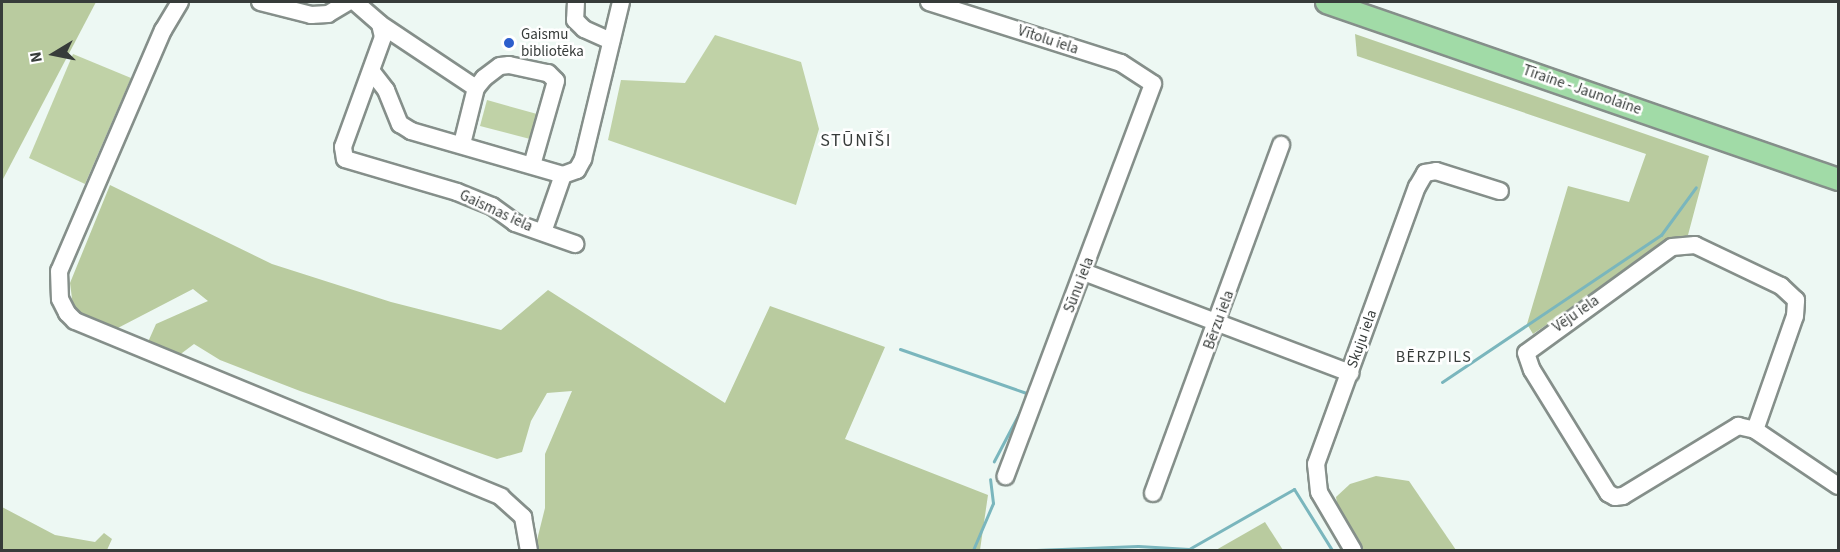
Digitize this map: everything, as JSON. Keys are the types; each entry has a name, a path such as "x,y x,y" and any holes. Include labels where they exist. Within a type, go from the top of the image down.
{"main road":[{"name":"Tīraine - Jaunolaine","path":"1326,2 1839,179"}],"street":[{"path":"260,2 311,15 328,14 348,2"},
{"path":"355,2 380,24 476,88"},
{"path":"576,2 575,20 584,29 611,41"},
{"name":"Gaismas iela","path":"380,24 383,37 343,147 345,159 457,192 492,207 515,223 543,232 563,175 577,170 583,159 621,2"},
{"name":"Vītolu iela","path":"929,2 1130,67 1148,78 1153,84 1153,93"},
{"path":"178,4 59,272 60,299 67,313 86,326 501,497 523,517 529,550"},
{"path":"462,144 476,88 495,70 509,64 553,76 556,81 532,165"},
{"path":"372,72 383,84 400,124 411,131 563,175"},
{"name":"Sūnu iela","path":"1006,476 1153,93"},
{"name":"Bērzu iela","path":"1153,493 1219,322 1281,145"},
{"name":"Skuju iela","path":"1353,550 1319,492 1316,464 1417,187 1425,173 1436,171 1500,191"},
{"path":"543,232 576,244"},
{"name":"Vēju iela","path":"1695,245 1781,286 1796,300 1795,316 1755,430 1738,426 1724,431 1623,496 1615,497 1608,493 1561,417 1526,353 1532,345 1672,247 1695,245"},
{"path":"1084,272 1350,373"},
{"path":"1755,430 1839,486"}],"green space":[{"path":"2,2 96,2 2,181"},
{"path":"1355,34 1709,156 1688,235 1659,248 1533,334 1527,324 1568,186 1629,202 1646,154 1357,56"},
{"path":"715,35 801,62 819,129 796,205 608,140 621,80 685,83"},
{"path":"73,54 131,78 85,184 29,158"},
{"path":"487,100 537,114 530,139 480,126"},
{"path":"110,185 272,264 391,302 501,330 548,290 725,403 770,306 885,347 845,439 988,495 980,550 539,550 537,540 545,508 545,454 572,391 547,393 531,421 522,452 497,459 300,391 220,360 194,344 178,356 148,342 156,324 208,301 193,289 114,330 74,314 70,283"},
{"path":"1376,476 1409,481 1456,550 1363,550 1338,510 1336,497 1350,484"},
{"path":"2,507 55,535 95,542 104,533 112,539 107,550 2,550"},
{"path":"1265,522 1283,550 1216,550"}],"waterway":[{"path":"1442,382 1661,235 1696,187"},
{"path":"900,349 1026,393 1025,402 994,461"},
{"path":"973,550 993,503 990,479"},
{"path":"1036,550 1138,546 1189,549 1294,489 1332,550"}],"place":[{"name":"Gaismu bibliotēka","path":"509,43"}],"district":[{"name":"STŪNĪŠI","path":"856,141"},
{"name":"BĒRZPILS","path":"1434,357"}]}
